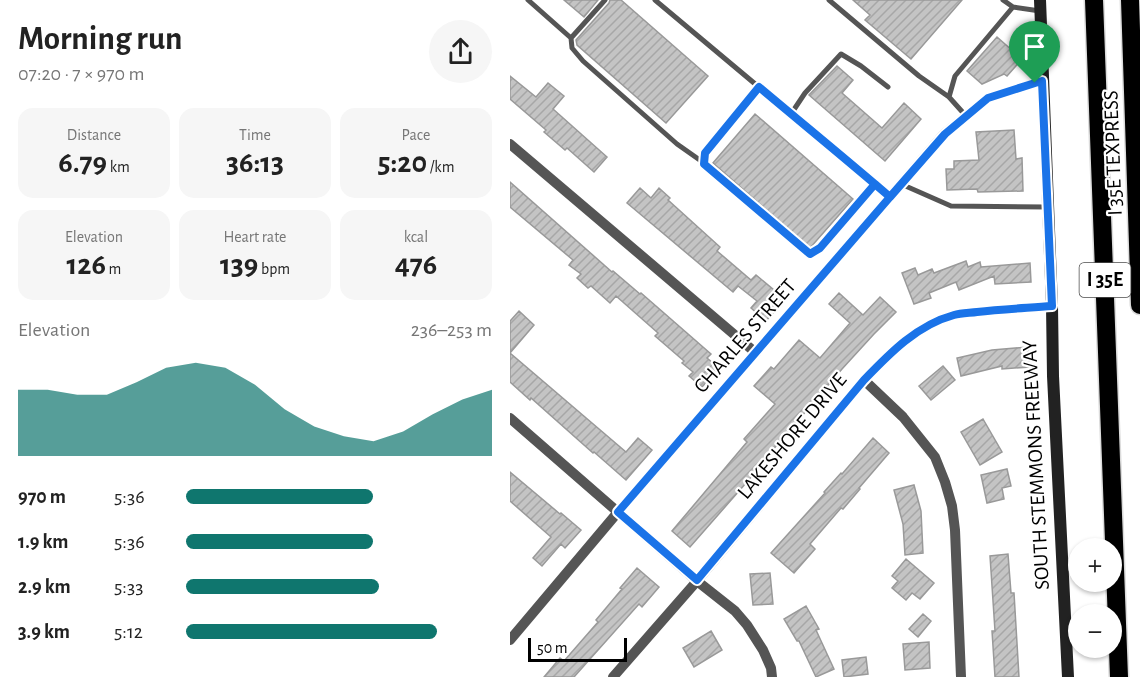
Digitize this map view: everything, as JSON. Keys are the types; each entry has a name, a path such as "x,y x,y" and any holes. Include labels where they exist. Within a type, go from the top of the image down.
{"highway":[{"name":"I 35E","path":"1093,0 1119,677"},
{"name":"I 35E TEXPRESS","path":"1131,0 1140,305"},
{"path":"1112,677 1114,532"}],"main road":[{"name":"SOUTH STEMMONS FREEWAY","path":"1040,5 1053,376 1068,677"}],"street":[{"name":"CHARLES STREET","path":"510,640 945,134 988,98 1042,81"},
{"path":"510,144 756,353"},
{"name":"LAKESHORE DRIVE","path":"613,677 888,354 907,338 933,323 954,315 1052,306"},
{"path":"864,380 903,417 935,457 945,482 955,530 961,677"},
{"path":"510,418 735,611 747,624 763,650 771,668 772,677"}],"lane":[{"path":"528,0 571,39 572,48 583,61 677,144 810,254 820,248 875,184"},
{"path":"571,39 605,0"},
{"path":"655,0 890,197"},
{"path":"829,0 919,76 949,97 966,116"},
{"path":"1003,0 1013,7 1040,5"},
{"path":"949,97 955,75 1013,7 1014,0"},
{"path":"791,114 806,93 841,54 888,87"},
{"path":"704,164 705,153 759,87"},
{"path":"901,184 951,206 1047,207"}],"building":[{"path":"564,0 598,0 584,17"},
{"path":"610,0 621,0 708,76 666,123 577,45 576,40"},
{"path":"853,0 962,0 911,59 865,20 870,15"},
{"path":"997,37 1022,59 1007,76 1004,74 982,84 967,71"},
{"path":"837,66 853,80 842,93 882,128 904,103 921,119 885,161 809,95"},
{"path":"510,76 536,97 548,83 564,96 553,109 607,157 594,172 567,148 565,150 544,132 546,130 510,99"},
{"path":"755,114 853,199 810,248 713,163"},
{"path":"1014,130 1016,159 1022,158 1023,191 947,190 946,169 954,169 954,161 979,160 976,132"},
{"path":"510,182 612,272 641,293 711,354 707,358 719,368 702,387 689,376 693,372 682,363 684,361 655,336 658,333 616,296 610,303 591,286 588,288 577,278 581,274 569,265 573,260 510,207"},
{"path":"640,188 651,198 659,188 670,198 668,200 720,247 717,251 751,280 756,275 785,299 766,321 751,308 757,301 738,286 733,292 627,203"},
{"path":"966,261 968,267 980,262 981,267 1030,263 1031,282 995,284 994,276 959,290 956,282 929,293 931,298 914,304 902,273 915,268 918,275 932,269 934,273"},
{"path":"839,293 863,315 880,297 896,312 842,369 690,547 672,531 747,442 744,439 775,404 754,386 771,367 774,369 799,340 820,358 850,323 829,304"},
{"path":"519,311 534,325 510,353 510,321"},
{"path":"1028,347 1030,367 1002,369 1002,366 961,376 957,358 992,350"},
{"path":"510,353 626,452 638,438 652,450 626,480 510,382"},
{"path":"943,366 955,380 931,400 919,386"},
{"path":"983,419 1002,452 980,465 961,432"},
{"path":"873,438 889,453 843,509 841,508 810,544 815,549 794,573 771,553"},
{"path":"1007,469 1011,486 1002,488 1004,499 987,503 981,475"},
{"path":"510,472 581,530 565,548 561,544 542,566 533,558 551,537 510,501"},
{"path":"914,485 921,511 923,553 905,555 903,524 894,490"},
{"path":"1008,554 1011,593 1014,593 1019,677 995,677 992,631 995,631 990,556"},
{"path":"906,559 934,583 920,599 912,593 906,600 892,588 898,581 892,576"},
{"path":"637,568 659,587 642,607 639,604 574,677 544,677 560,658 564,661 598,622 596,620"},
{"path":"770,573 773,604 753,605 750,574"},
{"path":"806,606 819,629 816,630 834,669 816,677 799,641 784,619"},
{"path":"923,614 931,621 918,637 909,629"},
{"path":"711,631 722,650 694,667 683,648"},
{"path":"929,642 930,668 905,670 903,644"},
{"path":"866,657 868,674 844,677 842,660"}],"route":[{"path":"1035,83 988,98 945,134 890,197 875,184 820,248 810,254 704,164 705,153 759,87 875,184 890,197 618,512 697,580 864,380 888,354 907,338 933,323 954,315 1052,306 1042,81 1035,83"}]}
